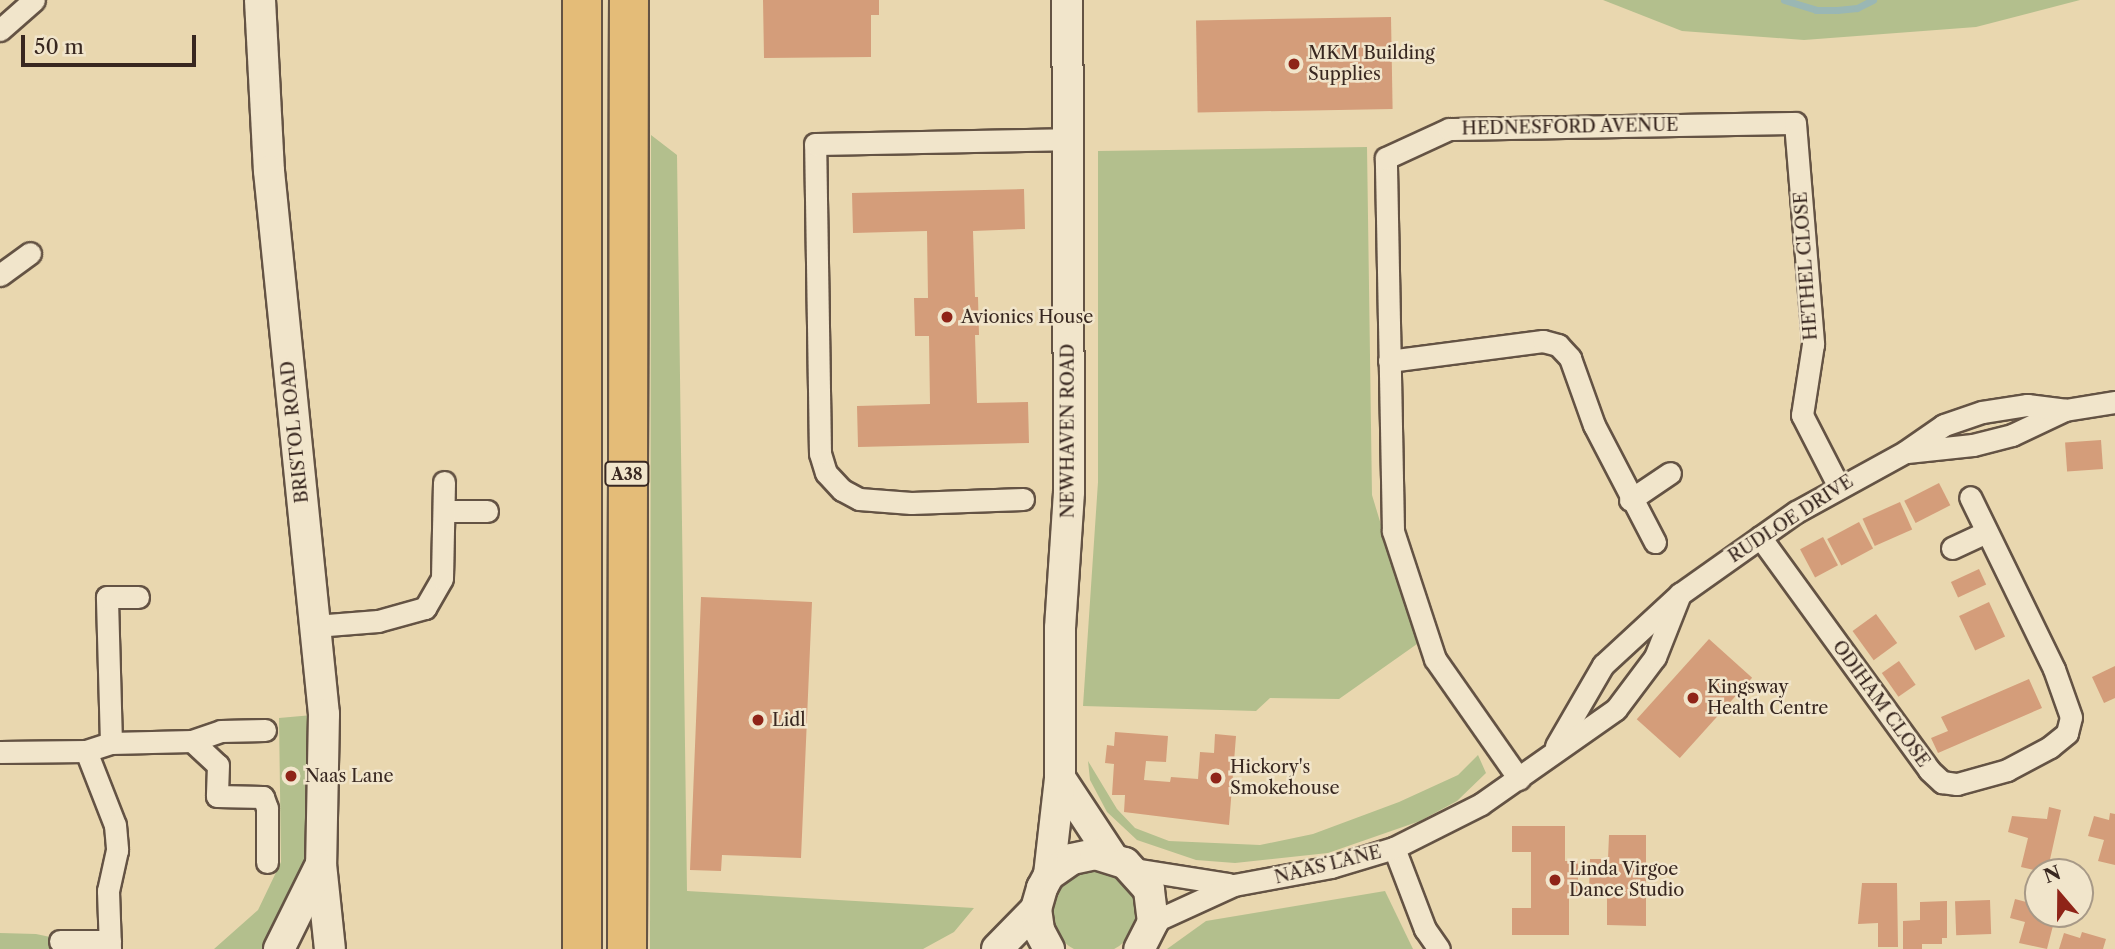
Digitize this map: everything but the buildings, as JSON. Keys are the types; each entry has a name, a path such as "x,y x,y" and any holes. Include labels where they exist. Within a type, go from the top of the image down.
{"highway":[{"name":"A38","path":"582,0 582,949"},
{"name":"A38","path":"627,949 629,0"}],"street":[{"path":"0,30 34,0"},
{"name":"BRISTOL ROAD","path":"260,0 269,171 315,626 326,781 321,864 330,949"},
{"name":"NEWHAVEN ROAD","path":"1036,909 1049,875 1060,778 1060,628 1069,492 1067,0"},
{"name":"HEDNESFORD AVENUE","path":"1519,779 1446,679 1421,624 1393,531 1386,158 1449,129 1795,123"},
{"name":"HETHEL CLOSE","path":"1795,123 1813,344 1802,415 1838,485"},
{"path":"1023,499 911,503 859,499 842,490 827,473 820,453 815,144 1067,139"},
{"path":"0,275 30,253"},
{"path":"1388,360 1543,341 1558,345 1570,358 1588,413 1630,500 1655,542"},
{"name":"RUDLOE DRIVE","path":"1905,452 1973,445 2012,435 2065,410 2115,402"},
{"name":"RUDLOE DRIVE","path":"1554,751 1603,665 1680,594 1760,537 1838,485 1905,452 1944,425 1982,412 2027,405 2065,410"},
{"path":"1630,500 1670,472"},
{"path":"315,626 379,621 425,608 442,578 444,482"},
{"name":"ODIHAM CLOSE","path":"1760,537 1929,770 1942,782 1957,784 2007,770 2050,747 2067,733 2071,717 2054,669 1970,497"},
{"path":"444,511 487,511"},
{"path":"1952,548 1987,532"},
{"name":"RUDLOE DRIVE","path":"1394,848 1436,829 1519,779 1554,751 1616,709 1654,657 1680,594"},
{"path":"111,743 107,597 138,597"},
{"path":"0,752 86,751 111,743 192,741 221,731 265,730"},
{"path":"192,741 219,765 216,796 263,797 267,862"},
{"path":"60,941 110,945 108,891 117,850 115,825 86,751"},
{"path":"1060,778 1123,863 1149,890 1153,922 1139,949"},
{"name":"NAAS LANE","path":"1153,922 1234,884 1306,873 1394,848 1425,929 1439,949"},
{"path":"1049,875 1084,856 1123,863"},
{"name":"NAAS LANE","path":"1123,863 1234,884"},
{"name":"BRISTOL ROAD","path":"279,949 321,864"},
{"path":"997,949 1036,909"},
{"path":"1036,909 1039,930 1049,949"}],"green space":[{"path":"1603,0 2080,0 1976,27 1804,40 1682,31"},
{"path":"651,135 677,155 687,891 974,908 954,932 923,949 650,949"},
{"path":"1367,147 1372,495 1417,644 1339,699 1270,698 1256,711 1083,706 1098,482 1098,151"},
{"path":"324,714 321,864 279,949 214,949 258,910 281,862 279,718"},
{"path":"1478,755 1486,773 1457,801 1420,821 1328,853 1235,863 1196,860 1137,840 1107,812 1090,780 1088,761 1117,809 1135,828 1169,841 1260,845 1313,834 1399,802 1458,775"},
{"path":"1094,868 1118,875 1130,887 1137,911 1130,935 1118,947 1094,954 1070,947 1058,935 1051,911 1058,887 1070,875"},
{"path":"1385,891 1413,949 1167,949 1206,921"},
{"path":"0,933 36,934 107,949 0,949"}],"waterway":[{"path":"1784,0 1816,10 1857,8 1873,0"}],"place":[{"name":"MKM Building Supplies","path":"1294,64"},
{"name":"Avionics House","path":"947,317"},
{"name":"Kingsway Health Centre","path":"1693,698"},
{"name":"Lidl","path":"758,720"},
{"name":"Naas Lane","path":"291,776"},
{"name":"Hickory's Smokehouse","path":"1216,778"},
{"name":"Linda Virgoe Dance Studio","path":"1555,880"}]}
